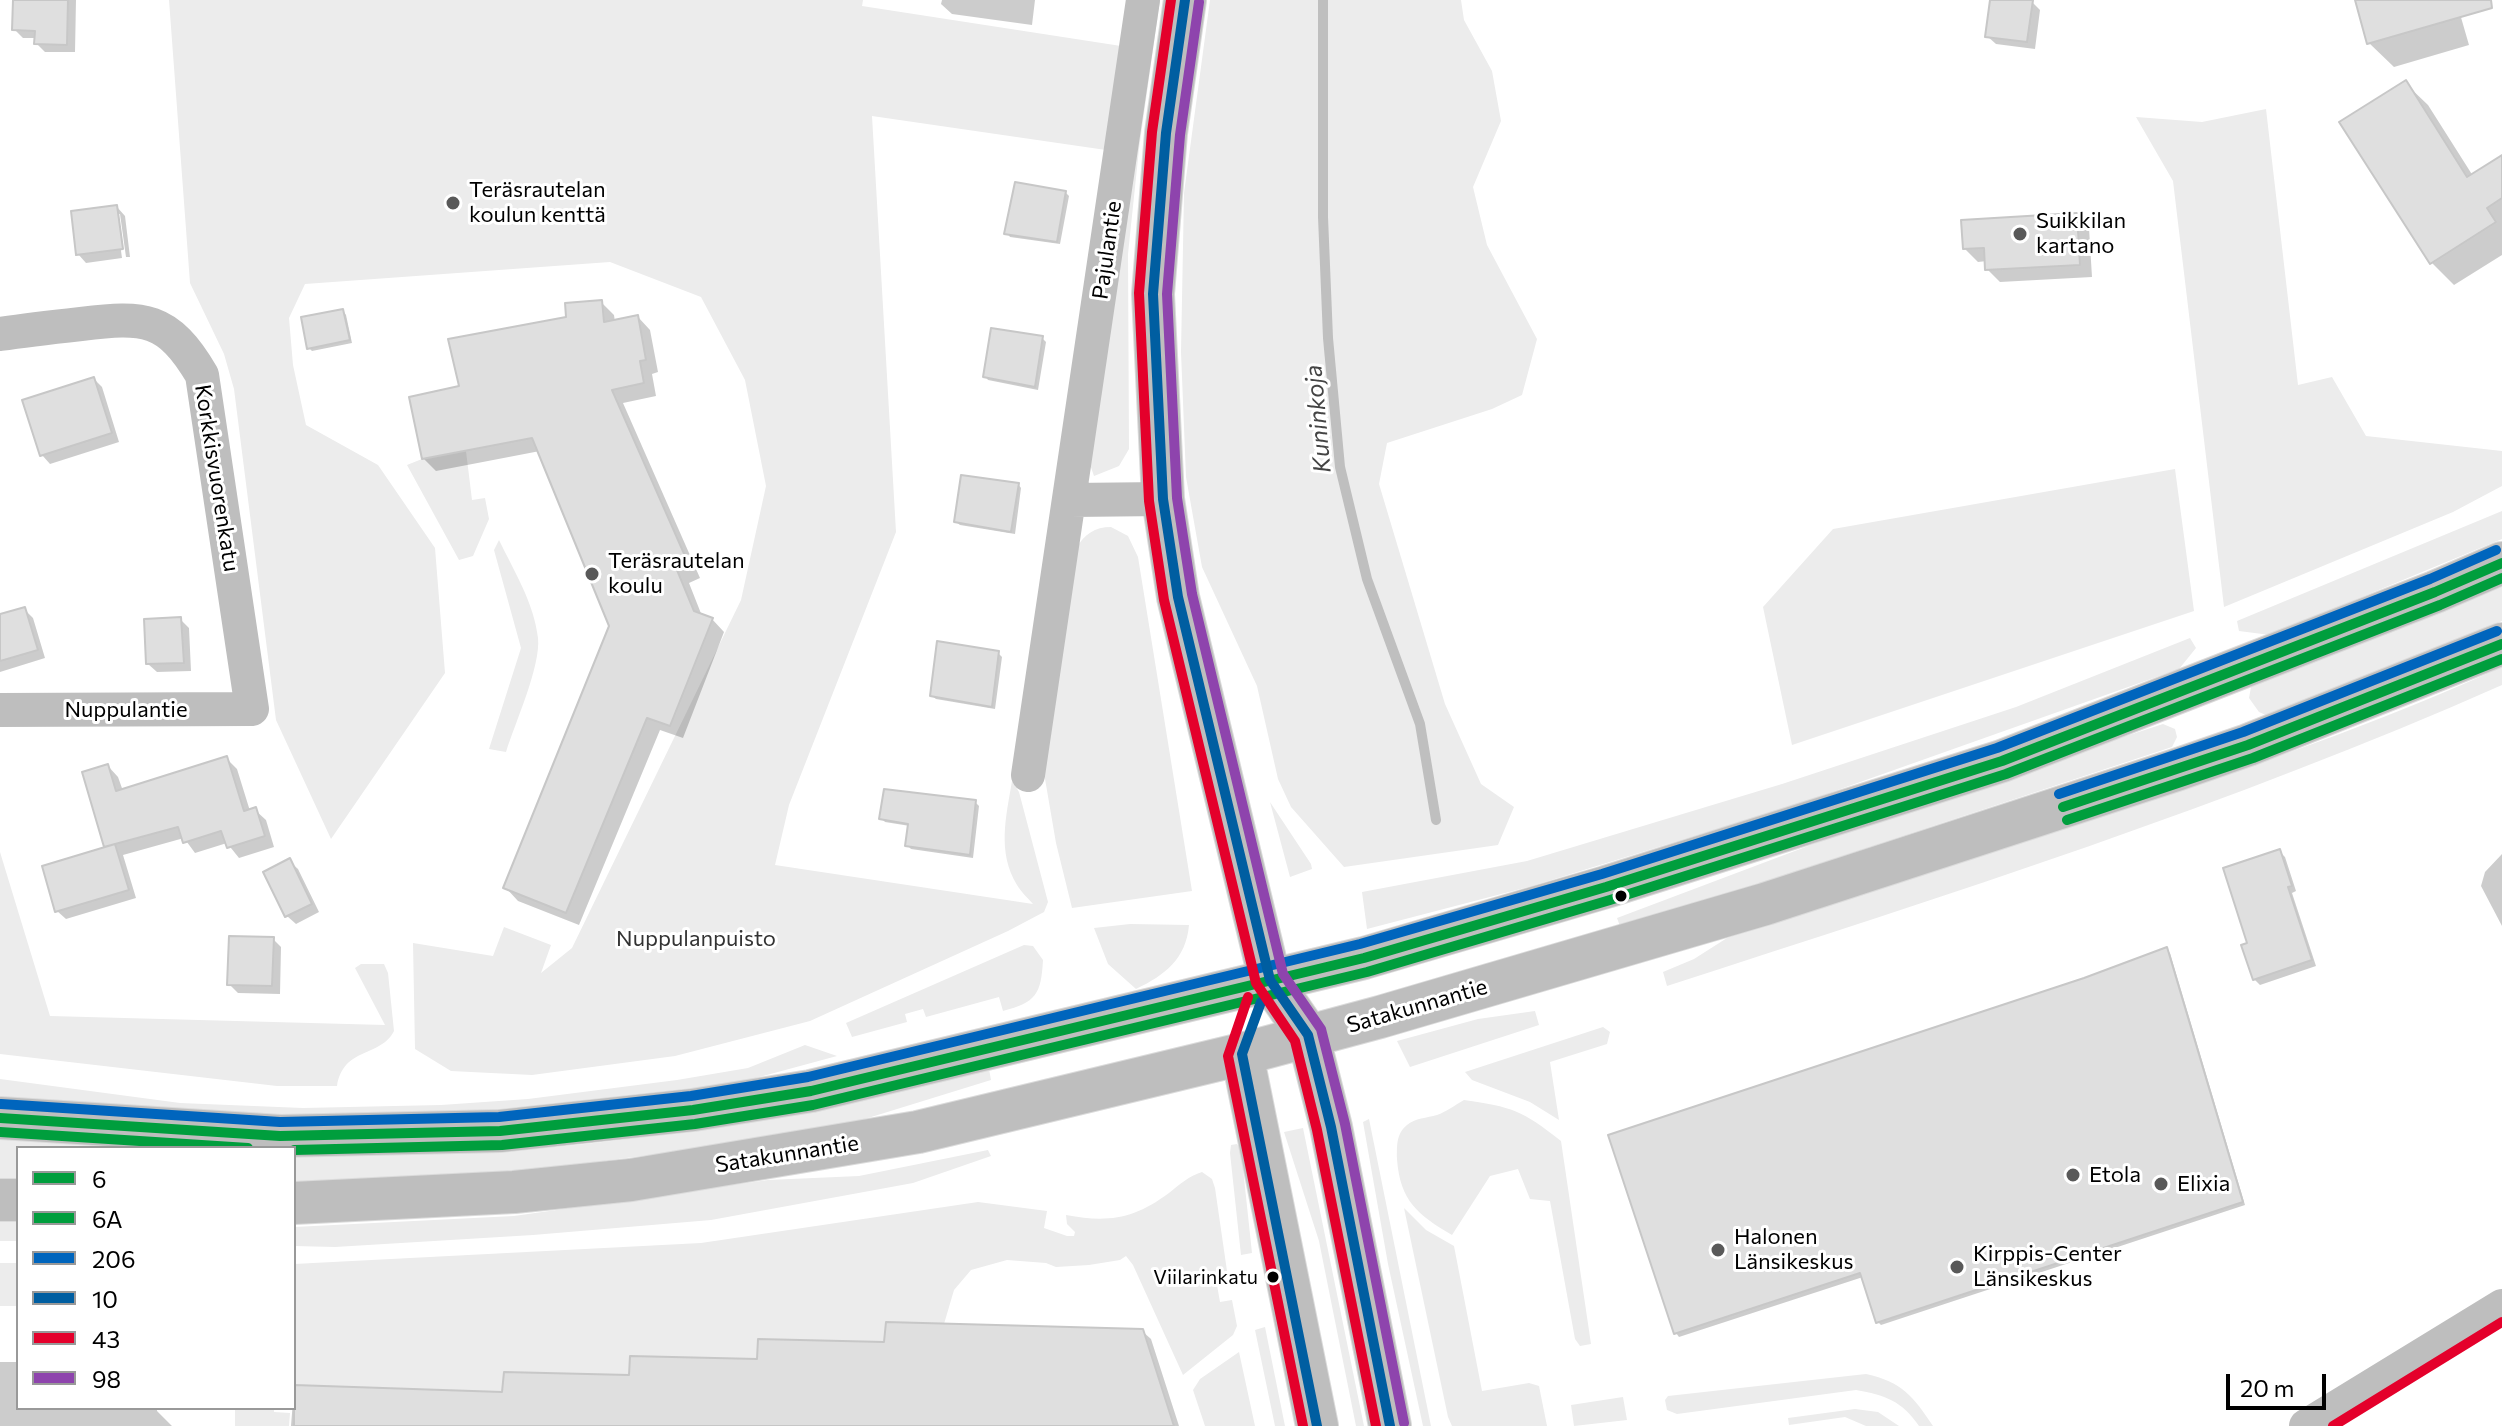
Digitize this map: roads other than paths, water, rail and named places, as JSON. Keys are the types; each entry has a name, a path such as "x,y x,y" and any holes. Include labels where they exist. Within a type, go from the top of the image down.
{"main road":[{"path":"1185,0 1166,133 1153,294 1163,499 1178,597 1270,980 1308,1035 1339,1165 1390,1426"},
{"path":"0,1118 280,1136 500,1131 693,1110 811,1091 1364,958 1606,887 2002,761 2502,563"},
{"name":"Satakunnantie","path":"296,1203 426,1198 631,1180 918,1132 1242,1054 1380,1017 1765,904 2161,775 2262,739 2502,644"},
{"path":"1270,980 1242,1054 1317,1426"}],"street":[{"name":"Pajulantie","path":"1028,775 1143,0"},
{"name":"Korkkisvuorenkatu","path":"0,334 123,318 158,326 187,350 202,375 252,709"},
{"path":"1071,500 1163,499"},
{"name":"Nuppulantie","path":"0,710 252,709"},
{"path":"2306,1426 2502,1306"}],"waterway":[{"name":"Kuninkoja","path":"1323,0 1323,217 1328,338 1340,467 1367,579 1420,724 1436,820"}],"place":[{"name":"Teräsrautelan koulun kenttä","path":"453,203"},
{"name":"Suikkilan kartano","path":"2020,234"},
{"name":"Teräsrautelan koulu","path":"592,574"},
{"name":"Etola","path":"2073,1175"},
{"name":"Elixia","path":"2161,1184"},
{"name":"Halonen Länsikeskus","path":"1718,1250"},
{"name":"Kirppis-Center Länsikeskus","path":"1957,1267"},
{"name":"Viilarinkatu","path":"1273,1277"}],"park label":[{"name":"Nuppulanpuisto","path":"696,939"}]}
